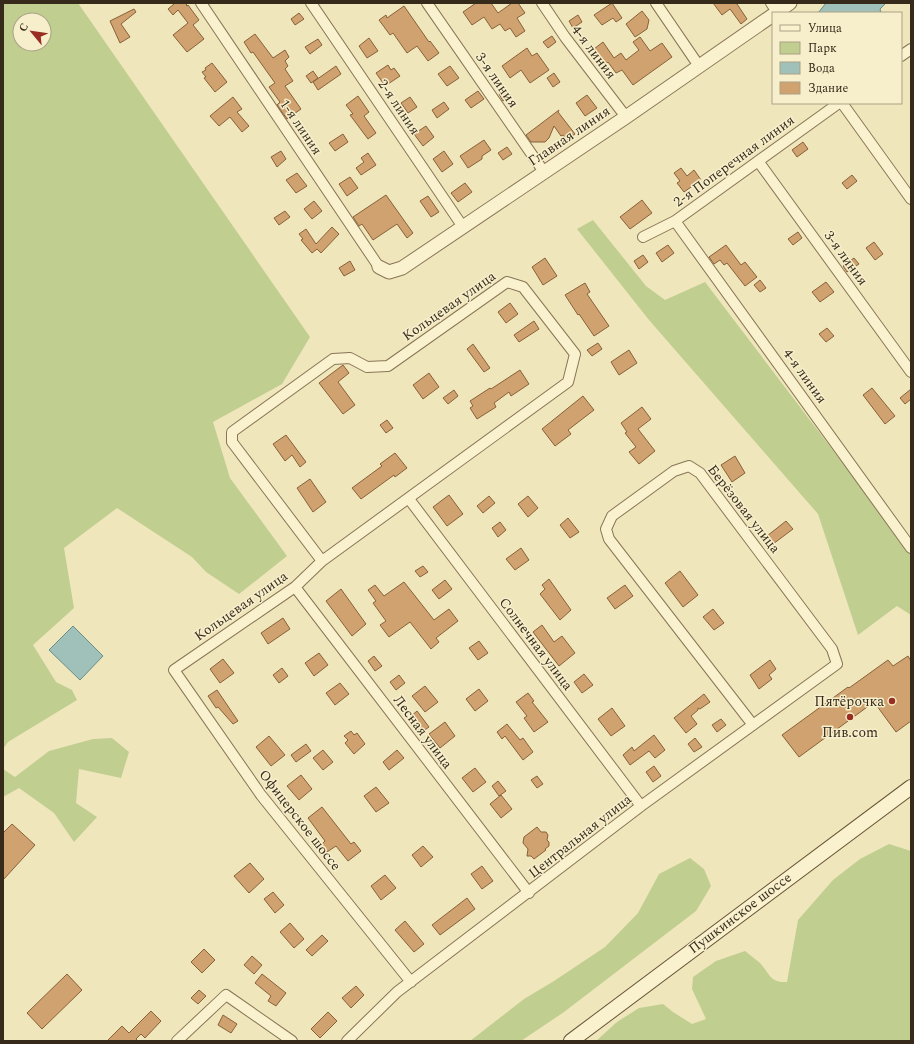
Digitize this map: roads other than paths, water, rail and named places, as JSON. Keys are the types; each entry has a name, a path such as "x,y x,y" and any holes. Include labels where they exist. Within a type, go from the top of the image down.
{"main road":[{"name":"Пушкинское шоссе","path":"571,1041 911,786"}],"street":[{"name":"1-я линия","path":"201,3 379,267"},
{"name":"2-я линия","path":"311,3 463,227"},
{"name":"3-я линия","path":"427,3 544,172"},
{"name":"4-я линия","path":"542,3 565,37 626,117"},
{"path":"656,3 699,66"},
{"name":"Главная линия","path":"774,11 790,3"},
{"name":"Главная линия","path":"379,267 389,272 402,268 626,117 772,12"},
{"path":"902,55 911,49"},
{"name":"2-я Поперечная линия","path":"643,237 675,221 838,104"},
{"path":"843,104 911,199"},
{"name":"3-я линия","path":"758,161 911,372"},
{"name":"4-я линия","path":"675,221 911,548"},
{"name":"Кольцевая улица","path":"174,670 295,587 322,562 568,382 575,354 524,287 507,282 388,366 367,367 350,358 333,359 232,432 232,442 322,562"},
{"name":"Берёзовая улица","path":"753,724 609,539 606,529 612,516 674,471 689,466 700,473 832,649 837,664"},
{"name":"Солнечная улица","path":"409,499 641,806"},
{"name":"Лесная улица","path":"295,587 528,893"},
{"name":"Центральная улица","path":"347,1041 397,992 641,806 837,664"},
{"name":"Офицерское шоссе","path":"174,670 261,795 411,982"},
{"path":"177,1041 226,996 292,1041"}],"water":[{"path":"826,3 886,3 880,9 881,12 819,12"},
{"path":"73,626 103,656 80,680 49,650"}],"place":[{"name":"Пятёрочка","path":"892,701"},
{"name":"Пив.com","path":"850,717"}]}
